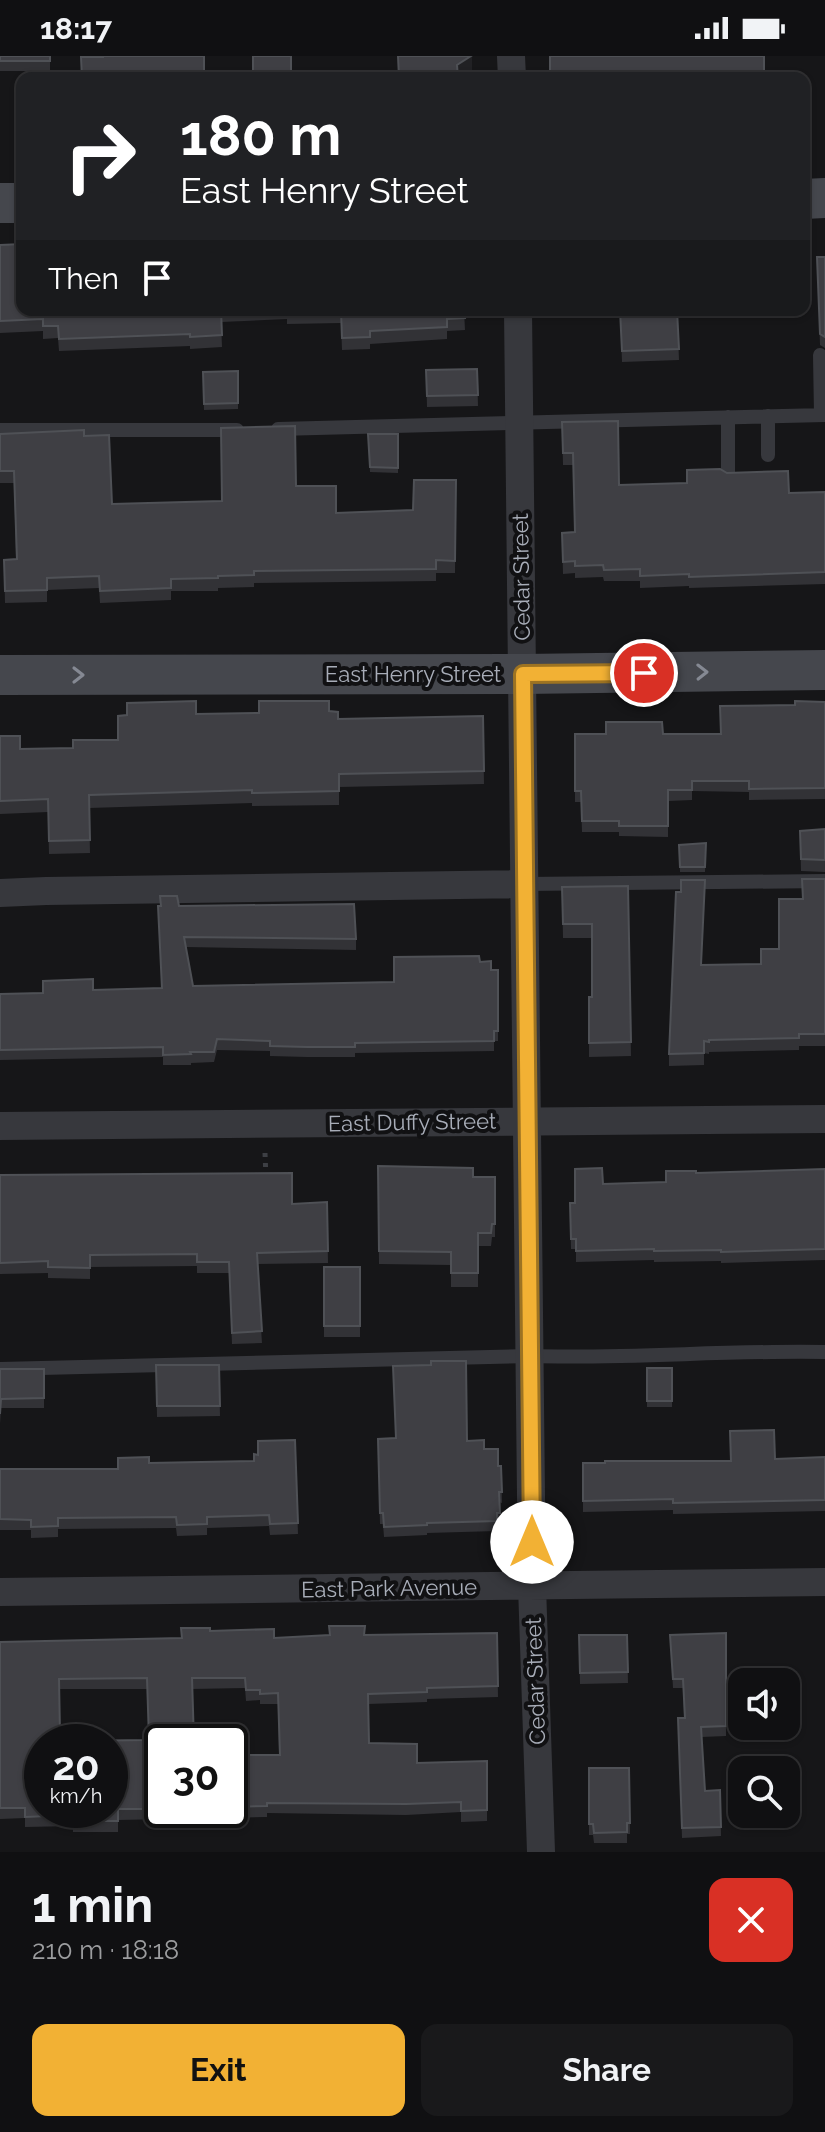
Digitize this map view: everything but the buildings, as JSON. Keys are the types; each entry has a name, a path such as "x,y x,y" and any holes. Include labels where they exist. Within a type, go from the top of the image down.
{"main road":[{"name":"East Henry Street","path":"0,675 825,670"}],"street":[{"name":"Cedar Street","path":"518,316 532,1586 541,1852"},
{"path":"0,893 525,884"},
{"name":"East Duffy Street","path":"0,1126 825,1119"},
{"name":"East Park Avenue","path":"0,1592 825,1582"}],"lane":[{"path":"267,429 823,415 820,355"},
{"path":"768,416 768,455"},
{"path":"728,417 728,475"},
{"path":"0,430 251,429"},
{"path":"525,884 825,881"},
{"path":"0,1369 825,1352"}],"route":[{"path":"532,1542 523,674 644,673"}]}
